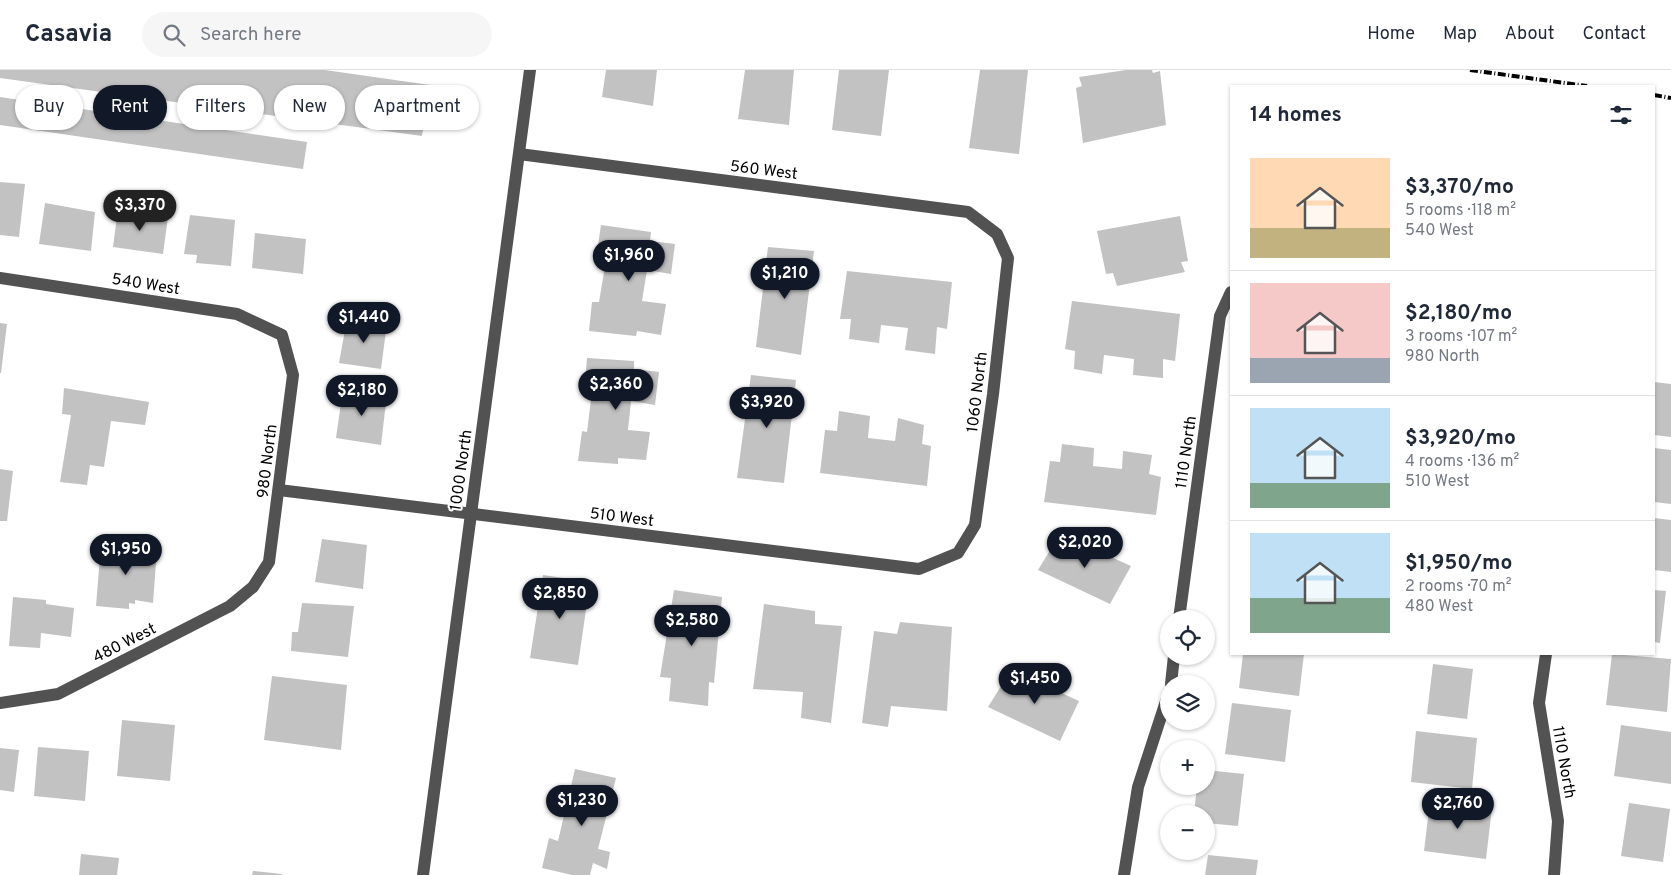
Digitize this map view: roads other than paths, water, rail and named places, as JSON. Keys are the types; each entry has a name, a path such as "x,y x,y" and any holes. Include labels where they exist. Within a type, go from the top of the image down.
{"street":[{"name":"1000 North","path":"423,875 530,70"},
{"name":"560 West","path":"519,154 968,212 997,234"},
{"name":"1060 North","path":"958,553 974,525 993,394 1008,258 997,234"},
{"name":"540 West","path":"0,278 237,314 282,335"},
{"name":"1110 North","path":"1180,610 1220,316 1230,294"},
{"name":"980 North","path":"253,587 269,562 293,376 282,335"},
{"name":"510 West","path":"278,490 919,569 958,553"},
{"name":"480 West","path":"0,703 58,694 230,606 253,587"},
{"name":"1110 North","path":"1546,655 1539,703 1558,820 1554,875"},
{"path":"1124,875 1138,787 1160,720"}],"railway":[{"path":"1470,70 1580,85"},
{"path":"1655,95 1671,98"}]}
